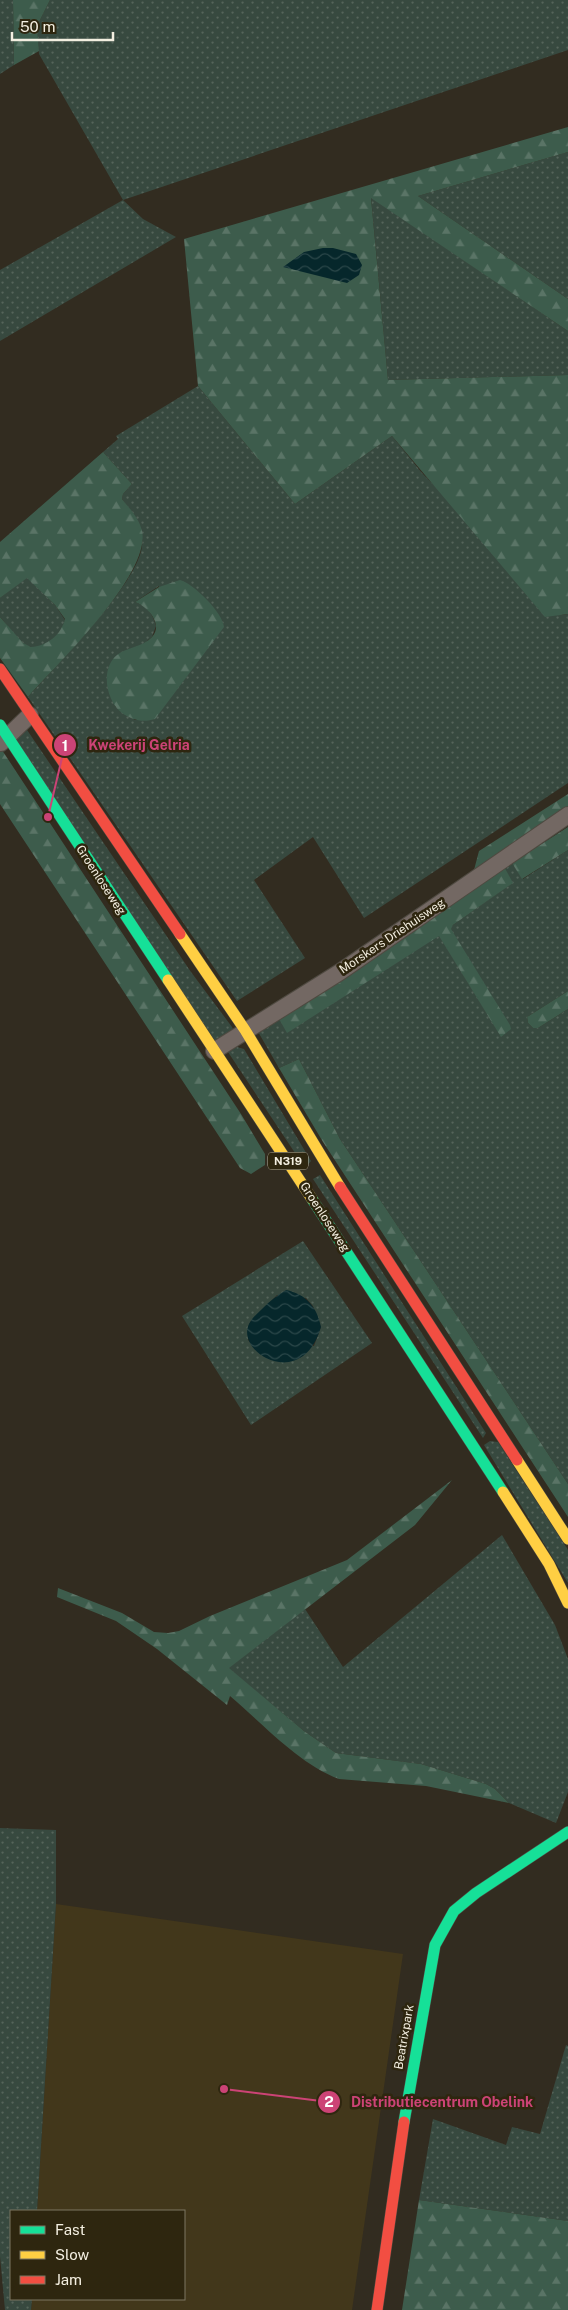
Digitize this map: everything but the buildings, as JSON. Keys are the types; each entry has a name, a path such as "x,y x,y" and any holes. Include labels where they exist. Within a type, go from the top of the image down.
{"street":[{"path":"0,669 245,1030 322,1160 568,1539"},
{"name":"Groenloseweg","path":"30,715 3,736 298,1176 475,1447 549,1564 568,1603"},
{"name":"Morskers Driehuisweg","path":"214,1051 340,972 568,816"},
{"name":"Beatrixpark","path":"377,2310 409,2085 435,1945 454,1911 476,1893 568,1832"}],"shaded area":[{"path":"56,1904 403,1954 352,2310 31,2310 32,2300 185,2300 185,2210 37,2210"}],"green space":[{"path":"0,0 13,0 14,65 0,74"},
{"path":"13,0 50,0 37,26 39,51 14,65"},
{"path":"50,0 568,0 568,50 123,200 39,54 37,26"},
{"path":"568,127 568,152 418,196 568,299 568,331 371,198 388,380 568,375 568,614 545,617 392,436 295,504 198,386 184,239"},
{"path":"568,152 568,299 418,196"},
{"path":"371,197 568,331 568,375 388,380"},
{"path":"123,200 143,219 176,237 0,341 0,270"},
{"path":"198,386 295,504 392,436 422,473 562,615 568,614 568,783 364,918 313,837 254,880 305,958 237,1001 28,697 111,603 137,562 142,546 141,533 134,515 122,499 123,494 132,484 103,452 118,439 116,436","holes":["159,586 155,719 135,720 115,706 156,626 149,611 135,602"]},
{"path":"103,452 132,484 123,494 122,499 141,526 141,549 132,571 118,594 79,642 28,697 0,658 0,617 23,643 31,647 48,642 57,635 65,619 55,605 27,578 0,598 0,542"},
{"path":"27,577 55,605 65,620 60,632 55,637 37,647 30,647 24,644 0,617 0,598"},
{"path":"180,580 193,587 207,600 219,614 224,627 155,719 142,721 134,719 122,713 112,701 107,685 108,668 117,655 144,643 155,632 155,621 149,611 135,602 159,587"},
{"path":"23,724 191,972 232,1027 233,1029 215,1041 10,735"},
{"path":"0,747 241,1114 265,1154 265,1165 251,1174 240,1168 0,804"},
{"path":"568,794 568,809 474,870 479,851"},
{"path":"568,827 568,850 522,879 512,863"},
{"path":"568,850 568,991 527,1017 528,1023 533,1028 538,1028 568,1009 568,1484 340,1139 299,1059 279,1068 257,1030 439,935 501,1036 450,929 512,883 505,868 512,863 523,879"},
{"path":"505,868 513,883 453,925 451,929 510,1025 511,1029 501,1037 439,936 287,1033 278,1017"},
{"path":"568,991 568,1009 538,1028 533,1028 528,1023 527,1017"},
{"path":"237,1047 244,1049 311,1161 305,1168 228,1052"},
{"path":"299,1059 340,1139 568,1484 568,1517 323,1142 279,1068"},
{"path":"320,1175 486,1433 483,1438 313,1179"},
{"path":"303,1241 372,1343 251,1425 182,1316","holes":["277,1295 306,1298 313,1306 321,1327 314,1346 254,1348 248,1340 249,1324"]},
{"path":"490,1441 498,1442 568,1550 568,1583 484,1445"},
{"path":"452,1480 415,1525 229,1668 304,1731 336,1753 421,1764 486,1784 495,1789 509,1803 426,1786 339,1779 310,1764 296,1754 230,1696 227,1705 157,1649 116,1621 57,1597 58,1588 122,1613 154,1632 168,1633 179,1631 210,1616 347,1560"},
{"path":"502,1535 555,1625 568,1659 568,1792 556,1823 509,1803 495,1789 486,1784 421,1764 336,1753 304,1731 228,1668 305,1609 343,1667"},
{"path":"0,1828 56,1830 56,1904 37,2210 10,2210 10,2300 32,2300 31,2310 5,2310 0,2256"},
{"path":"566,2045 568,2046 568,2221 419,2200 433,2119 506,2145 512,2127 540,2134"},
{"path":"419,2200 568,2221 568,2310 402,2310"}],"water":[{"path":"333,248 356,254 362,265 359,275 347,283 283,267 304,252"},
{"path":"286,1290 310,1302 317,1313 321,1327 312,1347 300,1358 286,1362 273,1361 261,1355 252,1346 247,1335 249,1324 271,1301"}],"traffic: fast":[{"path":"0,725 168,980"},
{"path":"312,1199 503,1492"},
{"path":"404,2122 435,1945 454,1911 476,1893 568,1832"}],"traffic: slow":[{"path":"180,934 245,1030 340,1187"},
{"path":"168,980 312,1199"},
{"path":"517,1460 568,1539"},
{"path":"503,1492 549,1564 568,1603"}],"traffic: jam":[{"path":"0,669 180,934"},
{"path":"340,1187 517,1460"},
{"path":"377,2310 404,2122"}],"place":[{"name":"Kwekerij Gelria","path":"48,817"},
{"name":"Distributiecentrum Obelink","path":"224,2089"}]}
